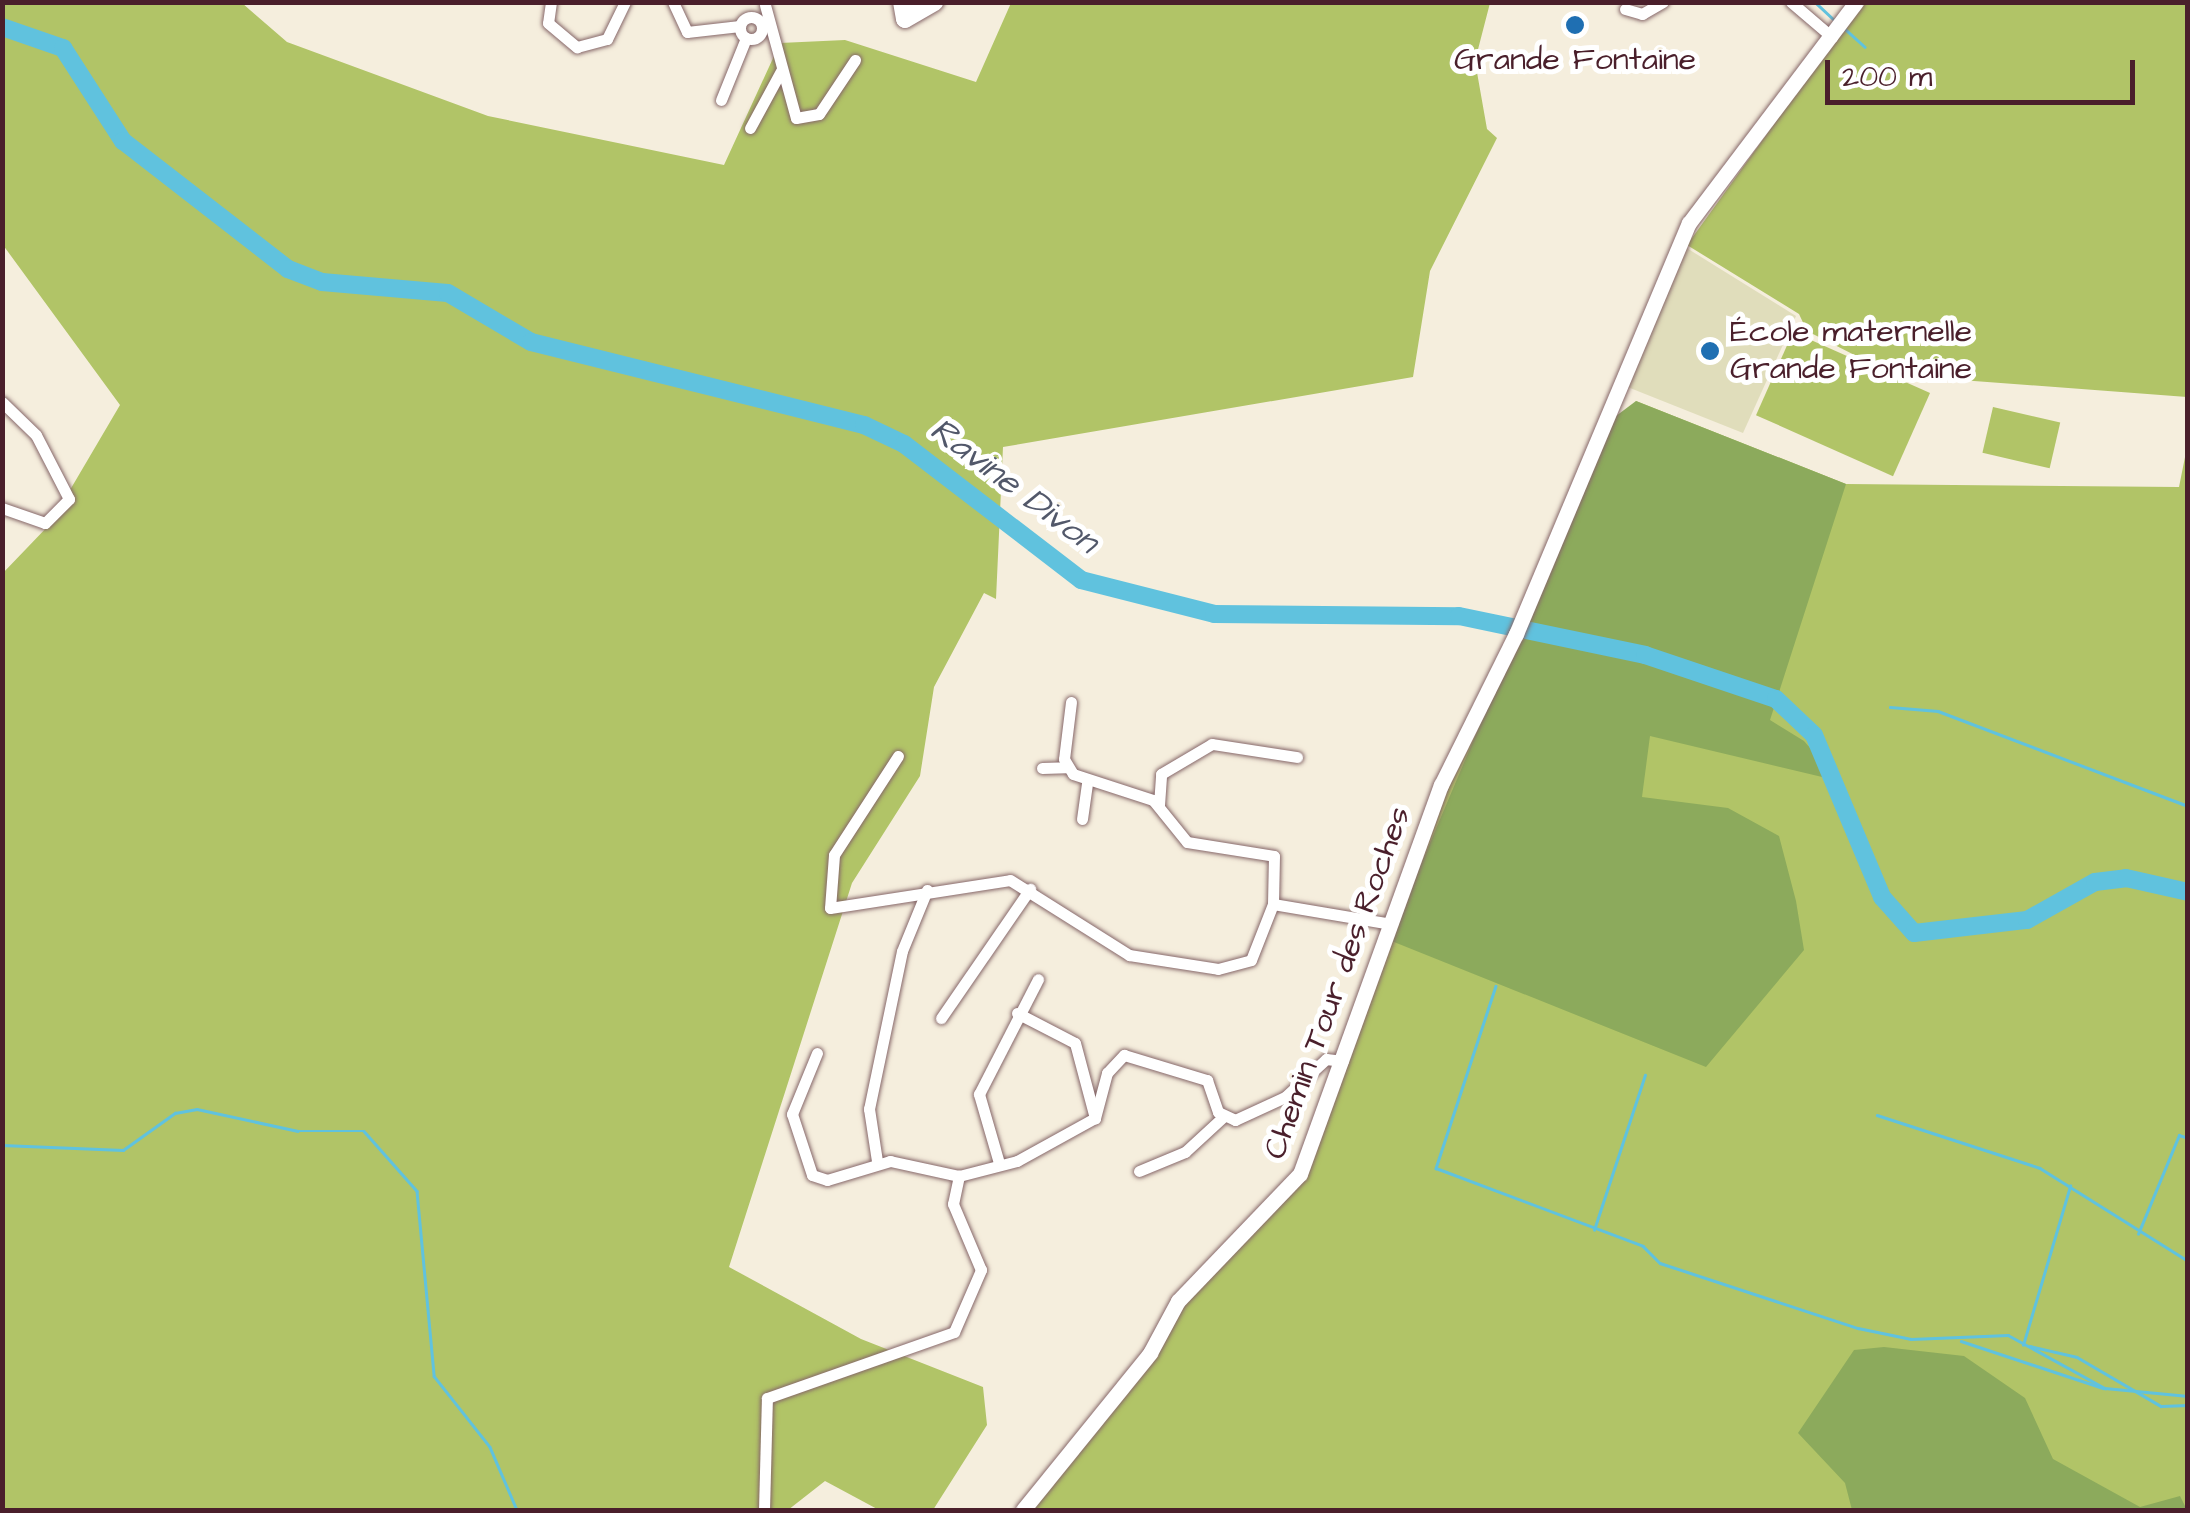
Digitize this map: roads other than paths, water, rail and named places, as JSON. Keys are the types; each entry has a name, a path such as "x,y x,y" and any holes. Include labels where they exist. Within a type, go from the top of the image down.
{"main road":[{"path":"902,2 905,19 934,2"}],"street":[{"path":"551,2 548,23 578,47 607,39 626,2"},
{"path":"674,2 687,32 743,32"},
{"path":"1624,9 1642,14 1663,2"},
{"path":"1791,2 1832,37 1856,2"},
{"path":"722,100 743,32 766,4"},
{"path":"766,4 790,108 802,120 818,114 854,60"},
{"name":"Chemin Tour des Roches","path":"1022,1510 1150,1353 1178,1301 1288,1190 1343,1062 1441,784 1516,634 1689,223 1715,197 1832,37"},
{"path":"750,128 781,71"},
{"path":"2,402 68,485 57,520 21,519 2,525"},
{"path":"2,508 21,519"},
{"path":"1066,766 1071,702"},
{"path":"1159,805 1161,774 1212,744 1297,757"},
{"path":"898,756 834,855 830,908 1010,880 1030,889 1129,955 1218,969 1251,960 1273,904 1274,856 1187,842 1159,805 1087,782 1066,766 1042,768"},
{"path":"1082,819 1087,782"},
{"path":"941,1018 1030,889"},
{"path":"877,1161 868,1108 902,951 927,890"},
{"path":"1273,904 1391,924"},
{"path":"999,1163 979,1094 1017,1013 1038,979"},
{"path":"1017,1013 1071,1037 1095,1118"},
{"path":"816,1053 793,1094 807,1168 827,1180 877,1161 960,1176 999,1163 1095,1118 1107,1073 1124,1054 1207,1080 1223,1117"},
{"path":"1139,1171 1185,1152 1223,1117 1285,1097 1326,1059 1343,1062"},
{"path":"764,1510 766,1398 954,1332 980,1270 954,1204 960,1176"}],"waterway":[{"path":"1815,2 1834,20"},
{"name":"Ravine Divon","path":"2,27 63,48 123,141 288,269 322,282 448,293 531,342 864,425 904,444 1081,580 1214,614 1459,616 1645,655 1776,699 1814,735 1882,897 1914,933 2027,920 2095,882 2126,878 2188,892"},
{"path":"1844,28 1865,47"},
{"path":"1890,707 1938,711 2188,806"},
{"path":"1496,986 1436,1168 1643,1246 1660,1263 1858,1328 1911,1339 2008,1335 2105,1388 2188,1396"},
{"path":"1594,1230 1645,1075"},
{"path":"2,1145 123,1150 175,1113 197,1109 298,1131 364,1131 417,1191 434,1376 490,1447 517,1510"},
{"path":"1877,1115 2040,1168 2188,1261"},
{"path":"2138,1234 2179,1135 2188,1138"},
{"path":"2023,1345 2070,1186"},
{"path":"1961,1341 2103,1388"},
{"path":"2030,1346 2077,1357 2161,1406 2188,1405"}],"place":[{"name":"Grande Fontaine","path":"1575,25"},
{"name":"École maternelle Grande Fontaine","path":"1710,351"}]}
